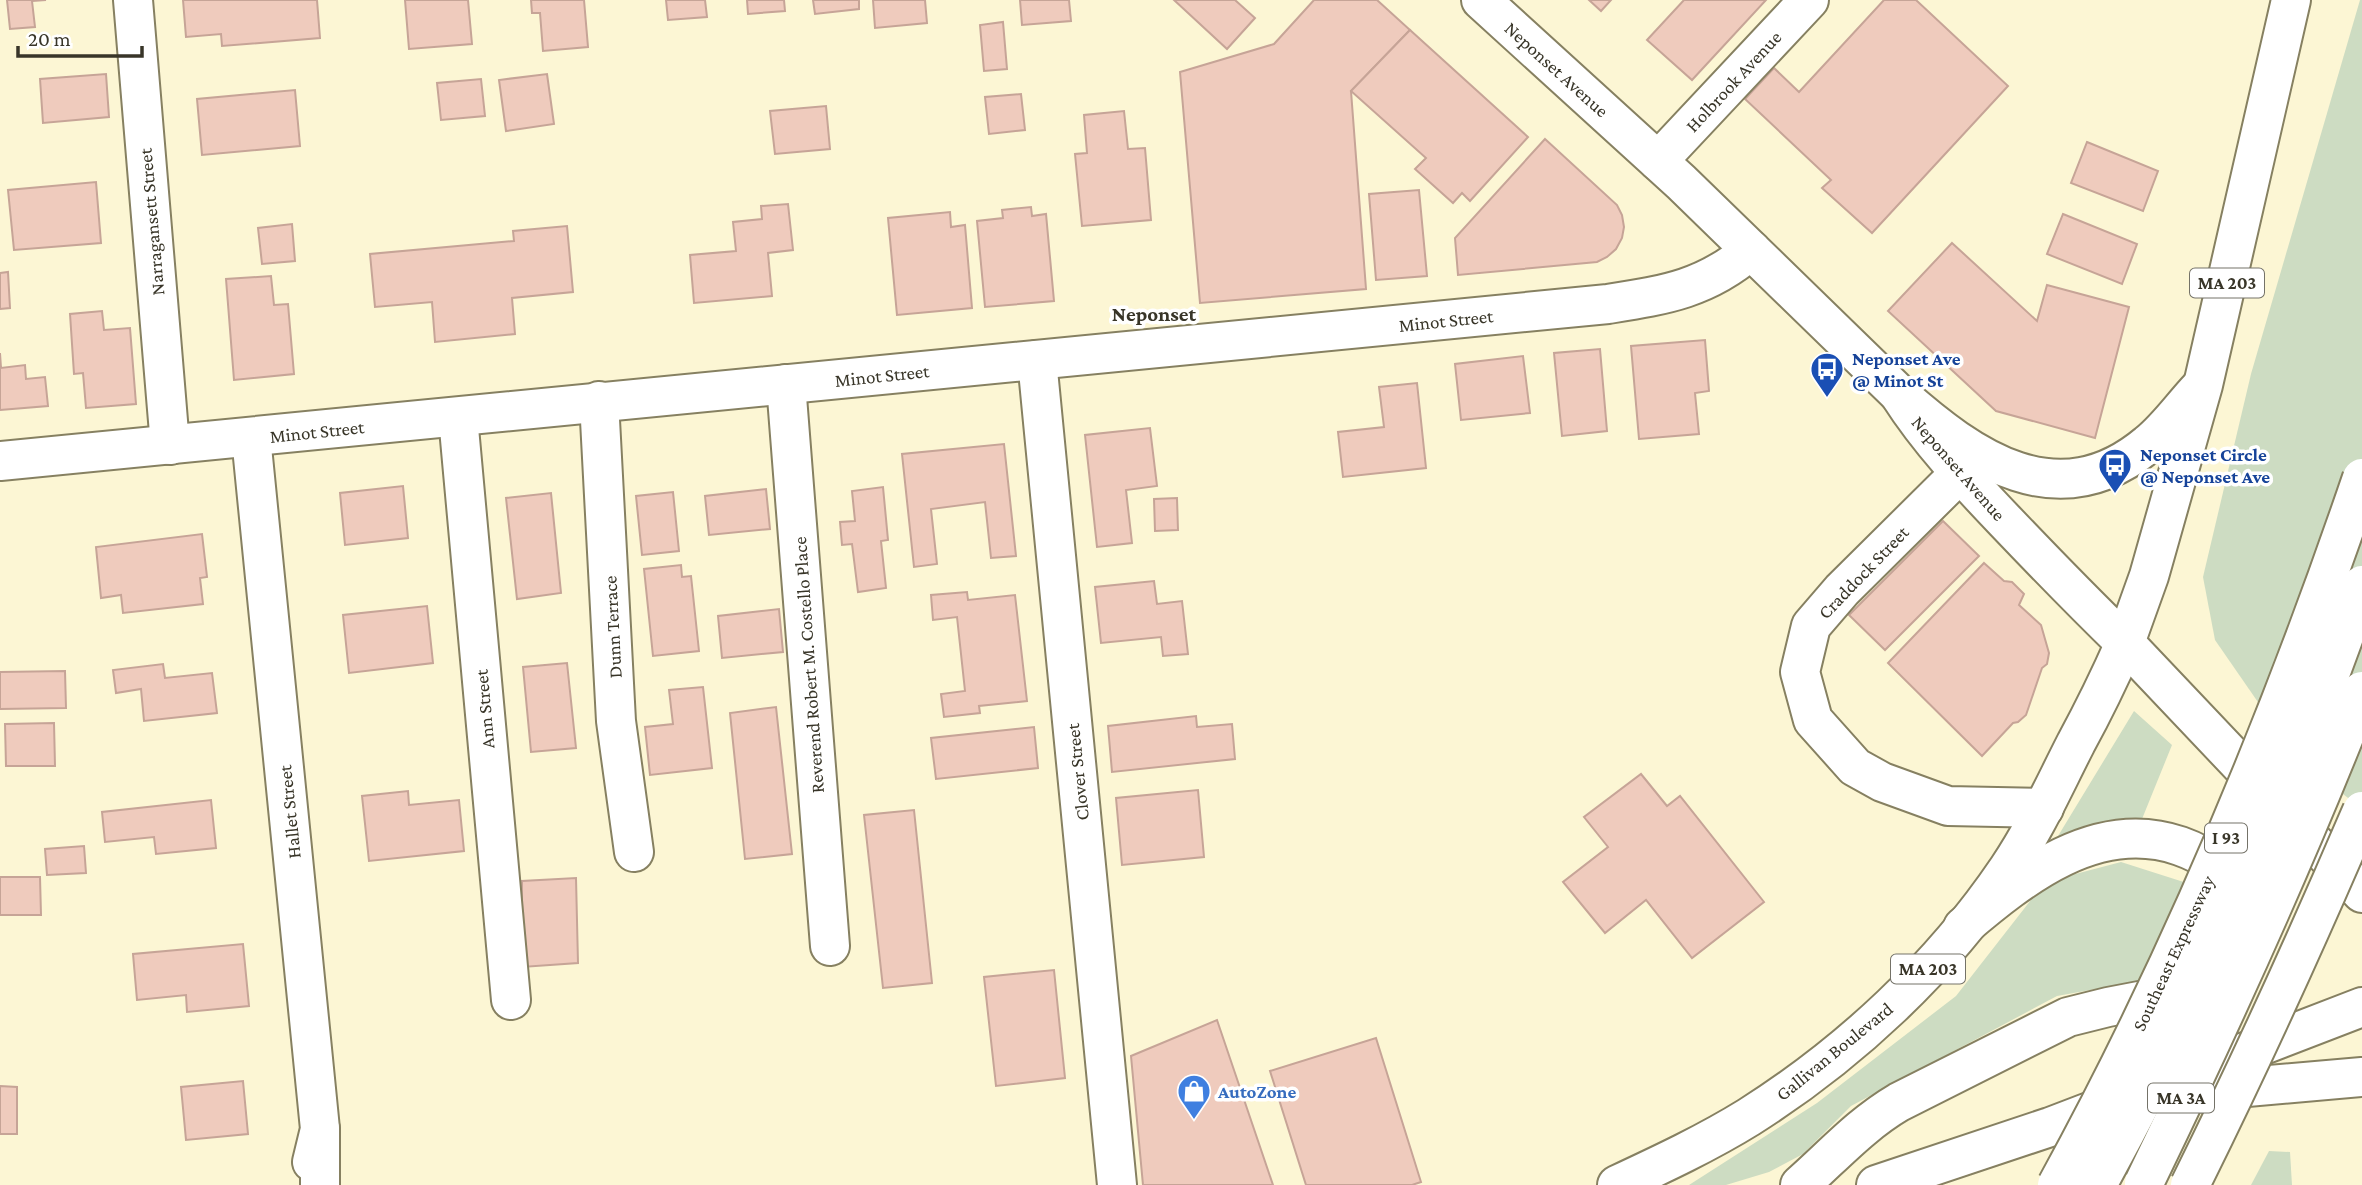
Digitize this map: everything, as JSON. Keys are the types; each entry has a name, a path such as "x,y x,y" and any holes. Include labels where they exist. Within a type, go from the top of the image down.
{"main road":[{"name":"Narragansett Street","path":"133,0 170,445"},
{"name":"Neponset Avenue","path":"1481,0 1658,161 1899,394 1917,422 1960,473 2362,893"},
{"name":"Holbrook Avenue","path":"1658,161 1809,0"},
{"path":"2279,57 2291,0"},
{"name":"MA 203","path":"2125,643 2149,576 2203,385 2279,57 2305,0"},
{"name":"Minot Street","path":"0,461 1617,303 1702,283 1733,265 1751,250"},
{"name":"Clover Street","path":"1037,360 1117,1185"},
{"name":"Reverend Robert M. Costello Place","path":"786,384 830,946"},
{"path":"1899,394 1975,452 2025,475 2073,480 2116,466 2148,444 2203,385"},
{"name":"Dunn Terrace","path":"599,401 616,721 634,852"},
{"name":"Ann Street","path":"458,417 511,1000"},
{"name":"Hallet Street","path":"251,437 319,1113 309,1171 302,1185"},
{"name":"Craddock Street","path":"1960,473 1842,590 1811,626 1800,672 1813,720 1855,767 1882,782 1948,806 2045,808"},
{"name":"Southeast Expressway","path":"2057,1185 2106,1094 2211,873 2293,673 2362,478"},
{"name":"I 93","path":"2097,1185 2137,1110 2238,899 2315,711 2362,585"},
{"name":"Gallivan Boulevard","path":"1617,1185 1674,1159 1727,1129 1801,1081 1853,1041 1917,982 2008,869 2045,808 2125,643"},
{"path":"2144,1183 2202,1065 2263,929 2322,793 2362,691"},
{"path":"2261,788 2319,833 2362,859"},
{"path":"2190,1185 2304,946 2362,811"},
{"path":"1800,1185 1856,1131 1876,1115 1911,1096 2068,1017 2160,997 2194,981 2216,951 2225,914 2226,893 2221,876 2211,860 2156,840 2136,838 2092,846 2047,863 2013,886 1963,927"},
{"path":"2050,1127 2362,1007"},
{"name":"MA 3A","path":"1876,1185 2050,1127 2175,1099 2247,1087 2362,1077"},
{"path":"319,1113 320,1185"}],"green space":[{"path":"2360,0 2362,809 2296,757 2215,640 2203,577 2251,374"},
{"path":"2134,711 2172,745 2142,819 2106,821 2055,841"},
{"path":"2121,862 2215,892 2179,974 2057,996 1851,1106 1803,1154 1769,1172 1726,1185 1689,1185 1817,1103 1956,996 2045,882"},
{"path":"2269,1151 2290,1152 2292,1185 2251,1185"}],"building":[{"path":"7,0 46,0 32,1 35,27 10,29"},
{"path":"183,0 317,0 320,38 222,46 221,34 186,37"},
{"path":"405,0 468,0 472,44 409,49"},
{"path":"531,0 584,0 588,47 543,51 540,13 532,13"},
{"path":"666,0 705,0 707,17 668,20"},
{"path":"747,0 784,0 785,11 748,14"},
{"path":"813,0 859,0 859,9 815,14"},
{"path":"873,0 925,0 927,23 875,28"},
{"path":"1020,0 1069,0 1071,21 1022,25"},
{"path":"1174,0 1235,0 1255,18 1227,49"},
{"path":"1314,0 1377,0 1410,30 1351,91 1366,289 1200,303 1180,72 1274,44"},
{"path":"1589,0 1611,0 1601,11"},
{"path":"1684,0 1766,0 1692,80 1647,40"},
{"path":"1884,0 1916,0 2008,86 1872,233 1822,188 1831,180 1745,99 1774,68 1799,92"},
{"path":"1003,22 1007,69 984,71 980,25"},
{"path":"1410,30 1528,137 1470,201 1462,193 1453,203 1415,169 1426,158 1351,91"},
{"path":"106,74 109,117 43,123 40,79"},
{"path":"547,74 554,124 506,131 499,80"},
{"path":"481,79 485,116 441,120 437,83"},
{"path":"295,90 300,146 202,155 197,99"},
{"path":"1021,94 1025,130 989,134 985,97"},
{"path":"826,106 830,149 775,154 770,111"},
{"path":"1124,111 1128,149 1145,148 1151,220 1082,226 1075,154 1087,153 1084,115"},
{"path":"1545,139 1617,205 1624,227 1616,249 1597,262 1458,275 1455,238"},
{"path":"2087,142 2158,171 2143,211 2071,183"},
{"path":"96,182 101,243 14,250 8,190"},
{"path":"1419,190 1427,276 1376,280 1369,194"},
{"path":"788,204 793,250 768,253 772,296 694,303 690,255 736,251 733,222 762,219 761,206"},
{"path":"1031,207 1032,216 1046,214 1054,301 985,307 977,221 1003,218 1002,210"},
{"path":"950,212 951,227 965,225 972,308 897,315 888,218"},
{"path":"2063,214 2137,244 2122,284 2047,254"},
{"path":"292,224 295,261 262,264 258,228"},
{"path":"567,226 573,292 512,298 515,334 435,342 432,302 375,307 370,254 514,241 513,231"},
{"path":"1952,243 2037,321 2047,285 2129,307 2095,438 1996,411 1888,311"},
{"path":"8,272 10,308 0,309 0,273"},
{"path":"271,276 274,305 288,304 294,374 234,380 226,279"},
{"path":"102,311 104,330 130,328 136,404 86,408 83,373 74,374 70,314"},
{"path":"1705,340 1709,391 1695,393 1699,434 1639,439 1631,346"},
{"path":"1600,349 1607,431 1562,436 1554,353"},
{"path":"0,353 1,368 25,365 26,379 45,377 48,406 0,410"},
{"path":"1523,356 1530,413 1461,420 1455,364"},
{"path":"1417,383 1426,468 1343,477 1338,432 1384,427 1379,387"},
{"path":"1150,428 1157,486 1126,490 1132,543 1097,547 1085,435"},
{"path":"1004,444 1016,556 991,558 985,502 931,509 937,564 914,567 902,454"},
{"path":"403,486 408,538 345,545 340,493"},
{"path":"883,487 888,540 881,541 886,588 858,592 852,544 842,545 840,522 855,521 852,491"},
{"path":"766,489 770,529 709,535 705,496"},
{"path":"673,492 679,551 642,555 636,496"},
{"path":"551,493 561,593 517,599 506,498"},
{"path":"1177,498 1178,530 1155,531 1154,499"},
{"path":"1943,521 1979,556 1885,650 1849,615"},
{"path":"202,534 207,577 200,578 203,604 123,613 121,595 101,598 96,547"},
{"path":"1984,563 2004,581 2012,582 2024,594 2019,605 2041,625 2049,653 2026,715 2013,723 1982,756 1888,663"},
{"path":"681,565 682,577 691,576 699,651 653,656 644,569"},
{"path":"1154,581 1157,604 1182,601 1188,654 1163,656 1161,637 1101,643 1095,587"},
{"path":"967,592 968,600 1015,595 1027,701 979,706 980,713 944,717 941,694 965,691 957,617 933,620 931,595"},
{"path":"427,606 433,663 349,673 343,615"},
{"path":"779,609 783,652 722,658 718,616"},
{"path":"567,663 576,748 531,752 523,667"},
{"path":"163,664 165,678 212,673 217,713 144,721 141,689 116,693 113,670"},
{"path":"65,671 66,708 0,709 0,672"},
{"path":"703,687 712,768 650,775 645,727 673,724 669,690"},
{"path":"776,707 792,854 745,859 730,713"},
{"path":"1196,716 1197,727 1232,724 1235,759 1112,772 1108,726"},
{"path":"54,723 55,766 6,766 5,724"},
{"path":"1034,727 1038,768 936,779 931,738"},
{"path":"1641,774 1667,806 1680,796 1764,902 1692,958 1646,900 1605,933 1563,882 1608,847 1584,817"},
{"path":"1198,790 1204,857 1122,865 1116,798"},
{"path":"408,791 409,805 459,800 464,851 369,861 362,796"},
{"path":"211,800 216,848 156,854 154,837 105,842 102,812"},
{"path":"914,810 932,983 883,988 864,815"},
{"path":"84,846 86,873 47,875 45,849"},
{"path":"0,877 40,877 41,915 0,915"},
{"path":"576,878 578,963 522,967 522,881"},
{"path":"243,944 249,1006 187,1012 186,995 137,1000 133,954"},
{"path":"1054,970 1065,1078 996,1086 984,977"},
{"name":"AutoZone","path":"1217,1020 1273,1185 1143,1185 1131,1056"},
{"path":"1376,1038 1421,1182 1412,1185 1306,1185 1270,1071"},
{"path":"243,1081 248,1134 186,1140 181,1087"},
{"path":"0,1086 17,1087 17,1134 0,1134"}],"place":[{"name":"Neponset Ave @ Minot St","path":"1827,399"},
{"name":"Neponset Circle @ Neponset Ave","path":"2115,495"},
{"name":"AutoZone","path":"1194,1121"}],"district":[{"name":"Neponset","path":"1154,314"}]}
